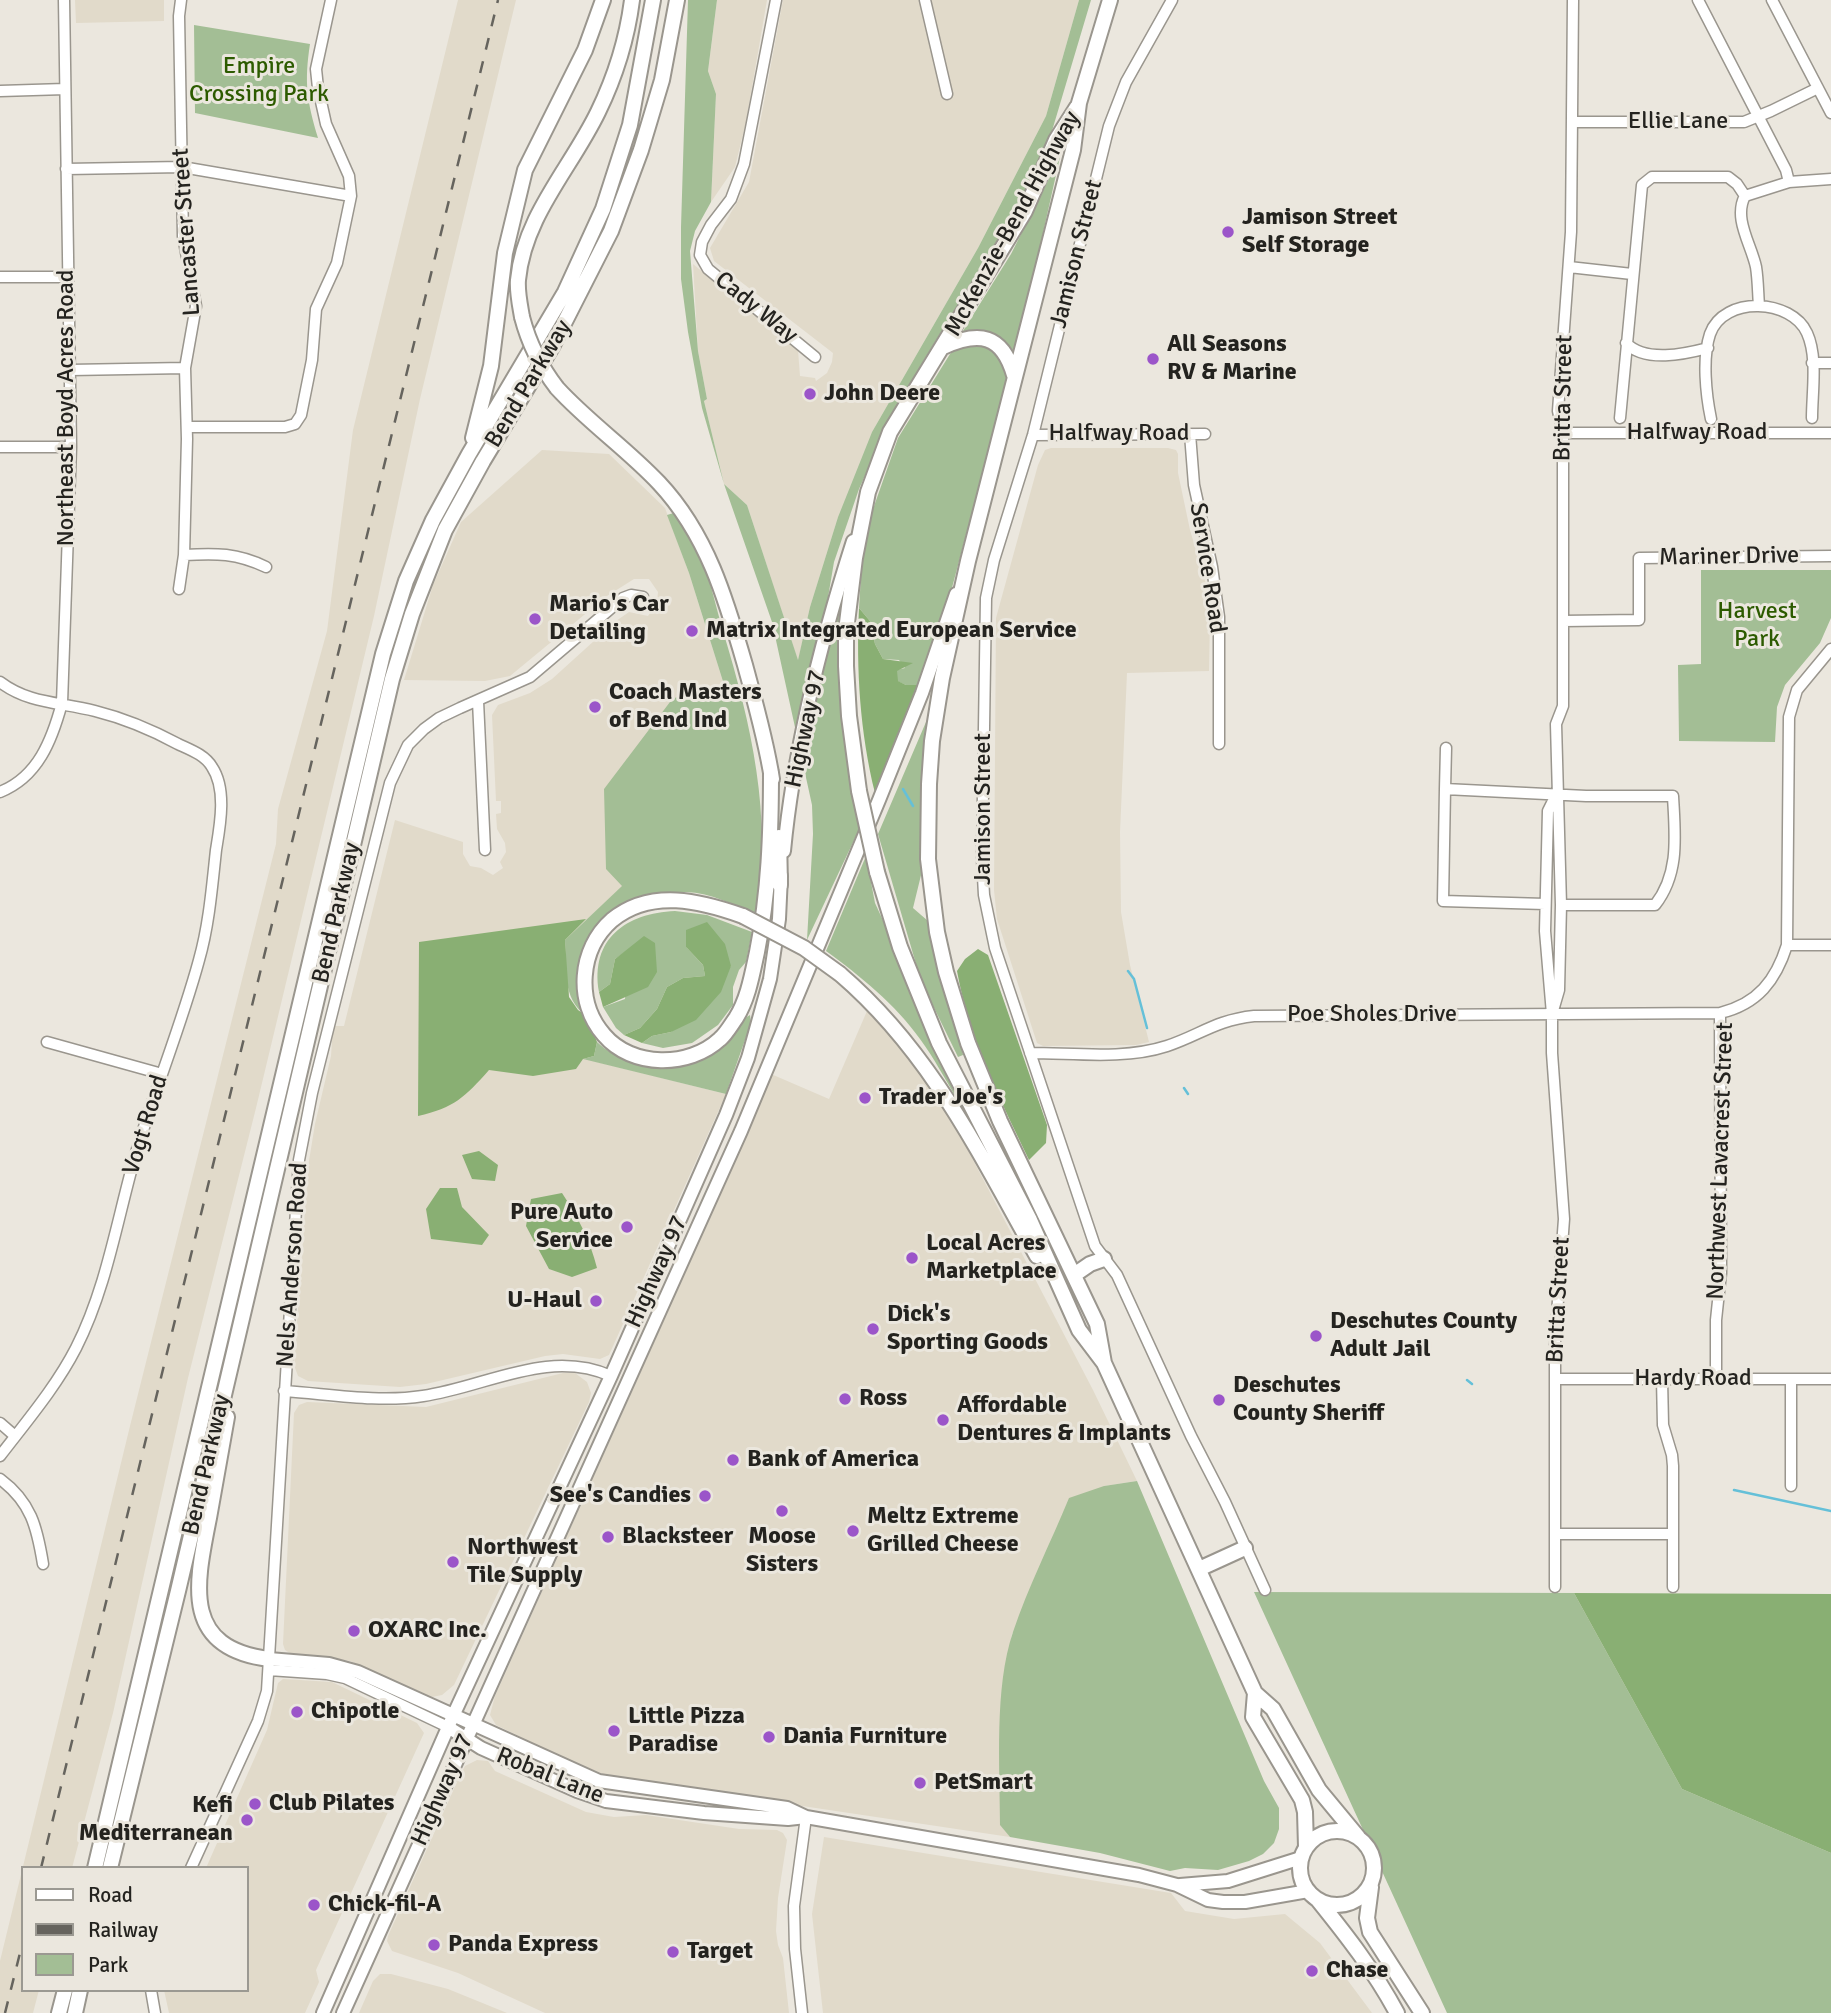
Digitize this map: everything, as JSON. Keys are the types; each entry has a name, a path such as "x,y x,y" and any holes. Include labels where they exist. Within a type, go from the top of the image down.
{"highway":[{"path":"469,454 491,366 505,253 525,170 585,50 603,0"},
{"path":"632,0 619,60 598,114 540,212 528,239 518,281 522,317 536,357 558,388 571,403 660,483 683,511 710,558 732,619 756,704 771,772 779,837 780,885"},
{"name":"Bend Parkway","path":"95,1866 383,654 406,582 433,520 565,292 603,209 630,125 653,0"},
{"name":"Bend Parkway","path":"110,1866 178,1591 392,679 412,614 445,530 489,450 553,345 611,232 641,150 662,80 677,0"},
{"path":"1079,103 1111,0"},
{"name":"McKenzie-Bend Highway","path":"1079,103 1056,140 1025,211 890,432 869,492 855,558 846,631 849,716 859,791 877,872 900,947 930,1023 1030,1220 1079,1330 1104,1363 1255,1693 1273,1709 1319,1790 1358,1837"},
{"name":"McKenzie-Bend Highway","path":"1079,103 1073,150 968,561 937,703 929,784 928,859 937,932 956,1007 984,1084 1097,1324 1104,1363"},
{"path":"943,347 962,338 974,336 991,341 1004,351 1014,377"},
{"path":"771,772 771,854 765,912 750,985 737,1016 719,1040 695,1055 678,1059 661,1061 631,1055 604,1035 590,1010 584,992 584,974 591,948 597,936 610,922 624,911 639,905 676,900 716,906 743,916 795,943 839,974 892,1023 936,1082 1079,1330"},
{"path":"1074,1275 1090,1264 1104,1259"},
{"path":"234,1347 230,1404 200,1564 198,1592 208,1626 225,1645 269,1664"},
{"path":"1199,1569 1245,1548"},
{"name":"McKenzie-Bend Highway","path":"1255,1693 1253,1717 1302,1800 1305,1812 1304,1853"},
{"path":"1397,2013 1352,1941 1303,1881 1304,1853 1324,1833 1348,1832 1367,1846 1373,1857 1375,1870 1367,1918 1370,1932 1422,2013"},
{"path":"1313,1895 1329,1904 1342,1905 1364,1894 1372,1883"},
{"path":"60,2013 65,1992"},
{"path":"75,2013 80,1992"}],"main road":[{"name":"Highway 97","path":"323,2013 450,1721 611,1376 726,1115 748,1058 770,979 779,919 785,834 802,735 832,606 869,492"},
{"name":"Highway 97","path":"343,2013 741,1131 879,800 922,692 968,561"},
{"path":"626,1384 622,1371 657,1293 673,1236"},
{"name":"Robal Lane","path":"269,1664 328,1664 348,1669 450,1721 472,1725 599,1781 787,1808 806,1817 1139,1875 1177,1885 1208,1900 1245,1902 1269,1896 1313,1895"},
{"name":"Robal Lane","path":"450,1721 467,1739 481,1748 565,1786 606,1801 704,1813 788,1819 806,1817"},
{"name":"Robal Lane","path":"1177,1885 1228,1881 1304,1853"}],"street":[{"name":"Northeast Boyd Acres Road","path":"0,792 24,778 40,760 54,732 62,703 71,447 64,0"},
{"name":"Lancaster Street","path":"179,589 184,555 187,427 185,368 197,306 183,236 179,16 181,0"},
{"path":"187,427 285,428 295,424 300,415 312,360 316,309 337,263 351,196 349,176 326,124 318,89 316,69 331,0"},
{"name":"Cady Way","path":"776,0 744,164 731,199 702,242 700,256 708,269 815,357"},
{"path":"926,0 947,94"},
{"name":"Jamison Street","path":"1172,0 1126,82 1109,126 1032,435 994,560 986,598 982,858 988,922 1095,1246 1118,1275 1265,1590"},
{"name":"Britta Street","path":"1552,1014 1559,990 1561,905 1556,724 1563,706 1563,433 1558,411 1569,267 1573,0"},
{"path":"1698,0 1786,170 1788,182"},
{"path":"1772,0 1831,113"},
{"name":"Ellie Lane","path":"1572,122 1744,122 1818,88"},
{"path":"0,90 65,89"},
{"path":"66,169 182,167 351,196"},
{"path":"1620,418 1640,191 1652,177 1728,177 1745,196"},
{"path":"1745,196 1788,182 1831,179"},
{"path":"1745,196 1741,208 1742,220 1756,267 1759,306"},
{"path":"1569,267 1632,274"},
{"path":"0,277 68,277"},
{"path":"1711,419 1706,362 1710,334 1723,318 1738,310 1759,306 1773,307 1799,320 1807,331 1811,344 1812,418"},
{"path":"1626,343 1632,349 1663,355 1708,348"},
{"path":"1812,363 1831,363"},
{"path":"70,370 185,368"},
{"name":"Halfway Road","path":"1563,433 1831,433"},
{"name":"Service Road","path":"1191,434 1194,485 1212,567 1219,617 1219,744"},
{"name":"Halfway Road","path":"1032,435 1205,434"},
{"path":"0,446 71,447"},
{"path":"184,555 228,554 247,558 266,567"},
{"name":"Mariner Drive","path":"1563,621 1639,620 1639,558 1831,556"},
{"name":"Nels Anderson Road","path":"192,1866 258,1721 267,1691 299,1160 312,1093 390,783 408,745 424,729 439,718 530,677 622,598 631,595 643,597"},
{"name":"Northwest Lavacrest Street","path":"1716,1379 1716,1320 1721,1273 1720,1013 1736,1009 1760,994 1777,972 1787,945 1789,717 1797,690 1831,649"},
{"path":"0,682 14,692 37,701 62,703"},
{"path":"478,701 485,850"},
{"name":"Vogt Road","path":"0,1456 62,1373 76,1349 91,1313 105,1272 139,1144 200,959 219,831 219,785 207,760 134,724 62,703"},
{"path":"1446,748 1443,901 1545,904"},
{"path":"1445,789 1673,796 1675,858 1670,880 1655,905 1561,905"},
{"name":"Britta Street","path":"1555,1587 1555,1341 1564,1219 1545,904 1548,811 1557,794"},
{"path":"1787,945 1831,945"},
{"name":"Poe Sholes Drive","path":"1030,1053 1144,1051 1167,1046 1213,1024 1254,1016 1720,1013"},
{"path":"47,1042 162,1074"},
{"path":"284,1391 394,1399 424,1396 520,1371 558,1365 582,1367 611,1376"},
{"path":"1662,1379 1663,1426 1673,1466 1673,1587"},
{"path":"1791,1379 1791,1486"},
{"name":"Hardy Road","path":"1556,1380 1831,1379"},
{"path":"0,1423 15,1436"},
{"path":"0,1479 22,1500 33,1517 43,1564"},
{"path":"1556,1534 1673,1534"},
{"path":"802,2013 795,1948 794,1906 806,1817"},
{"path":"151,1992 156,2013"}],"shaded area":[{"path":"75,0 164,0 164,21 76,23"},
{"path":"458,0 516,0 420,399 374,616 188,1378 113,1713 73,1866 23,1866 276,844 278,809 327,631 353,430"},
{"path":"717,0 767,0 746,122 735,167 711,202 716,94 708,71"},
{"path":"783,0 921,0 943,96 953,95 931,0 1079,0 1046,116 978,248 872,432 838,517 810,607 798,661 747,505 724,484 704,401 707,399 698,351 693,264 798,350 800,376 815,378 816,381 827,373 833,353 714,261 710,248 749,182"},
{"path":"542,450 609,454 665,508 689,573 726,691 604,789 623,886 565,940 573,1056 726,1094 609,1355 600,1359 563,1354 545,1356 426,1384 400,1387 308,1381 298,1376 294,1365 308,1167 331,1056 333,1026 344,1026 395,820 463,842 463,854 470,866 481,868 493,875 503,868 500,862 506,852 505,843 497,829 496,814 501,813 501,801 496,801 492,715 498,705 530,693 552,679 629,612 648,616 657,602 658,592 649,579 634,579 607,596 510,676 485,681 404,680 433,585 461,522"},
{"path":"1045,450 1176,450 1190,530 1206,584 1210,616 1209,671 1127,673 1120,832 1121,912 1130,965 1149,1042 1136,1045 1043,1046 1037,1043 997,919 994,890 996,618 1038,465"},
{"path":"867,1011 934,1085 1093,1390 1137,1481 1104,1486 1012,1634 1001,1718 1000,1824 1010,1837 628,1780 603,1774 553,1753 496,1725 490,1715 495,1696 728,1177 771,1074 829,1099"},
{"path":"563,1373 575,1373 587,1382 591,1393 589,1402 454,1685 442,1695 432,1697 350,1661 291,1654 285,1650 283,1644 294,1413 299,1405 307,1402 426,1407"},
{"path":"283,1679 332,1682 417,1723 424,1733 316,1970 319,1982 305,2013 169,2013 164,1992 248,1992 248,1866 207,1866 267,1730 278,1683"},
{"path":"477,1760 488,1761 495,1771 586,1812 614,1817 646,1815 739,1829 777,1830 783,1833 787,1840 776,1931 783,1958 789,2013 545,2013 458,1973 392,1951 387,1941 388,1936 460,1775 465,1766"},
{"path":"824,1837 1171,1893 1185,1911 1234,1919 1285,1914 1320,1943 1372,2013 823,2013 812,1914"},
{"path":"21,1875 21,1992 38,1992 33,2013 0,2013 0,1961"},
{"path":"380,1974 391,1974 448,1989 507,2013 359,2013 373,1981"}],"green space":[{"path":"688,0 717,0 708,71 716,94 711,202 695,231 690,251 698,351 707,399 704,401 724,484 702,408 681,279"},
{"path":"1079,0 1091,0 1046,151 1009,221 924,360 883,435 859,489 834,562 825,615 846,558 843,612 864,819 807,940 812,805 772,622 724,484 747,505 798,660 810,607 838,517 872,432 978,248 1046,116"},
{"name":"Empire Crossing Park","path":"194,25 310,44 308,92 318,138 195,113"},
{"path":"1060,157 1016,354 993,335 963,331 1011,254"},
{"path":"973,343 996,352 1009,373 949,599 922,685 906,685 897,681 897,670 905,668 899,660 883,659 875,644 870,621 859,608 862,560 873,509 898,438 950,354 959,346"},
{"path":"677,512 694,540 704,564 750,736 762,842 757,915 714,897 686,892 665,893 625,906 608,917 594,931 584,948 579,968 579,990 587,1016 573,1001 569,992 565,940 622,886 606,869 604,789 673,698 726,691 689,573 667,515"},
{"name":"Harvest Park","path":"1701,570 1831,570 1831,618 1820,643 1785,685 1777,707 1775,742 1679,741 1678,665 1701,664"},
{"path":"859,608 870,621 875,644 883,659 913,663 897,671 898,681 906,685 922,685 875,793 860,701"},
{"path":"932,708 923,867 913,908 928,921 938,973 962,1047 963,1055 958,1057 921,981 878,834"},
{"path":"866,856 875,903 902,962 957,1099 925,1046 900,1014 864,980 826,951"},
{"path":"675,911 707,915 752,932 746,962 739,970 733,987 733,1005 718,1025 692,1043 663,1048 642,1043 652,1036 671,1032 731,966 686,947 703,965 705,976 683,978 667,987 657,1009 640,1028 624,1035 616,1028 603,1007 625,999 628,950 615,959 610,984 599,992 598,973 600,957 615,932 641,917"},
{"path":"586,919 565,940 569,997 578,1010 587,1016 597,1042 594,1056 583,1059 576,1069 533,1076 489,1070 458,1100 418,1116 419,942"},
{"path":"707,922 725,944 731,966 721,992 696,1020 671,1032 652,1036 642,1043 624,1035 640,1028 657,1009 667,987 683,978 705,976 703,965 686,947 686,930"},
{"path":"644,936 655,943 657,972 648,987 603,1007 599,992 610,984 615,959"},
{"path":"978,949 988,955 1047,1125 1046,1143 1029,1160 977,1044 962,996 957,971 965,959"},
{"path":"750,1015 751,1023 726,1094 583,1059 594,1056 597,1042 611,1053 644,1066 679,1067 696,1063 725,1043"},
{"path":"479,1151 498,1165 495,1181 472,1179 462,1155"},
{"path":"440,1188 457,1188 462,1207 489,1235 482,1245 431,1239 426,1209"},
{"path":"562,1193 583,1229 597,1268 572,1277 549,1269 526,1226 531,1199"},
{"path":"1137,1481 1264,1781 1279,1808 1279,1829 1274,1843 1263,1854 1249,1861 1218,1870 1185,1868 1170,1871 1100,1853 1010,1837 1000,1825 999,1727 1003,1677 1013,1632 1026,1598 1069,1498 1104,1486"},
{"path":"1254,1592 1574,1593 1682,1789 1831,1853 1831,2013 1447,2013"},
{"path":"1574,1593 1831,1594 1831,1853 1682,1789"}],"waterway":[{"path":"903,789 913,806"},
{"path":"1128,971 1134,979 1147,1028"},
{"path":"1184,1088 1188,1094"},
{"path":"1467,1380 1472,1384"},
{"path":"1734,1490 1831,1511"}],"railway":[{"path":"41,1866 498,0"},
{"path":"5,2013 21,1949"}],"place":[{"name":"Jamison Street Self Storage","path":"1228,232"},
{"name":"All Seasons RV & Marine","path":"1153,359"},
{"name":"John Deere","path":"810,394"},
{"name":"Mario's Car Detailing","path":"535,619"},
{"name":"Matrix Integrated European Service","path":"692,631"},
{"name":"Coach Masters of Bend Ind","path":"595,707"},
{"name":"Trader Joe's","path":"865,1098"},
{"name":"Pure Auto Service","path":"627,1227"},
{"name":"Local Acres Marketplace","path":"912,1258"},
{"name":"U-Haul","path":"596,1301"},
{"name":"Dick's Sporting Goods","path":"873,1329"},
{"name":"Deschutes County Adult Jail","path":"1316,1336"},
{"name":"Ross","path":"845,1399"},
{"name":"Deschutes County Sheriff","path":"1219,1400"},
{"name":"Affordable Dentures & Implants","path":"943,1420"},
{"name":"Bank of America","path":"733,1460"},
{"name":"See's Candies","path":"705,1496"},
{"name":"Moose Sisters","path":"782,1511"},
{"name":"Meltz Extreme Grilled Cheese","path":"853,1531"},
{"name":"Blacksteer","path":"608,1537"},
{"name":"Northwest Tile Supply","path":"453,1562"},
{"name":"OXARC Inc.","path":"354,1631"},
{"name":"Chipotle","path":"297,1712"},
{"name":"Little Pizza Paradise","path":"614,1731"},
{"name":"Dania Furniture","path":"769,1737"},
{"name":"PetSmart","path":"920,1783"},
{"name":"Club Pilates","path":"255,1804"},
{"name":"Kefi Mediterranean","path":"247,1820"},
{"name":"Chick-fil-A","path":"314,1905"},
{"name":"Panda Express","path":"434,1945"},
{"name":"Target","path":"673,1952"},
{"name":"Chase","path":"1312,1971"}]}
